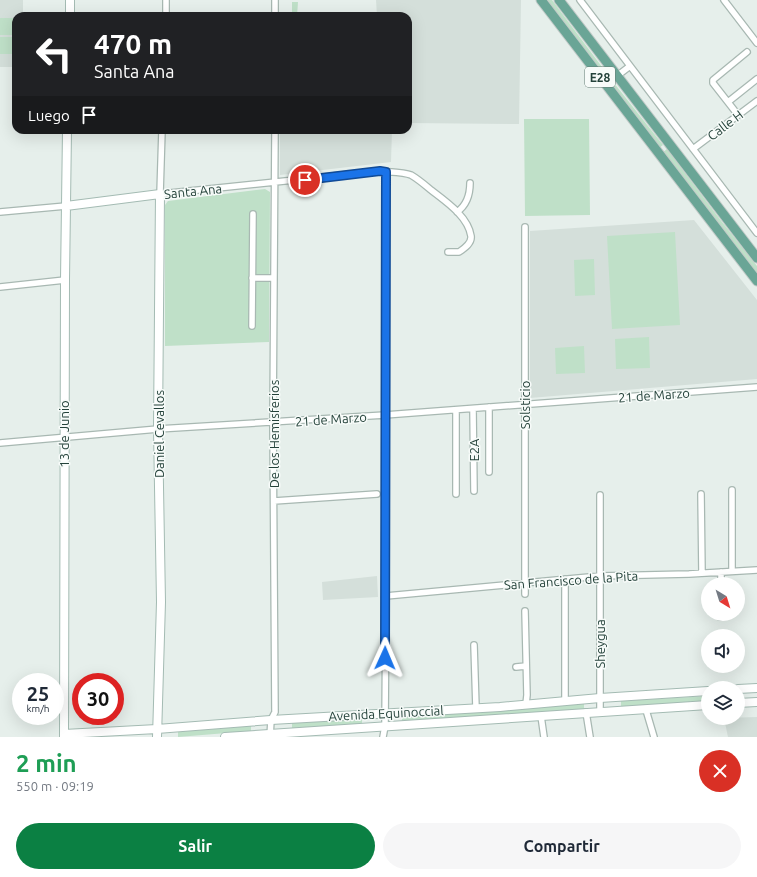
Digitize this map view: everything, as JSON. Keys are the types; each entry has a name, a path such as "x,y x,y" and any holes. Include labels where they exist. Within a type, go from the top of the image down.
{"main road":[{"path":"70,0 70,12"},
{"name":"E28","path":"541,0 757,281"},
{"name":"E28","path":"559,0 757,258"},
{"name":"13 de Junio","path":"64,736 64,280 67,134"},
{"path":"658,154 669,144"},
{"name":"Santa Ana","path":"66,206 160,194"},
{"name":"Daniel Cevallos","path":"157,733 161,602 158,429 160,194"},
{"path":"745,689 757,688"},
{"name":"Avenida Equinoccial","path":"64,736 157,733 271,720 476,708 701,691"},
{"path":"745,703 757,702"},
{"name":"Avenida Equinoccial","path":"225,737 315,734 385,726 701,706"}],"street":[{"path":"166,0 166,12"},
{"path":"275,0 275,12"},
{"path":"580,0 757,233"},
{"path":"724,0 757,43"},
{"path":"738,115 713,83 713,80 747,52"},
{"path":"617,76 630,66"},
{"path":"728,102 757,79"},
{"name":"Calle H","path":"693,149 757,101"},
{"name":"Daniel Cevallos","path":"160,194 162,134"},
{"name":"De los Hemisferios","path":"270,736 271,720 274,712 273,422 275,134"},
{"name":"Santa Ana","path":"160,194 380,171 403,173 411,175 451,204 468,228 472,237 470,244 459,252 448,252"},
{"path":"383,737 385,726 386,596 386,172"},
{"path":"457,212 466,204 470,191 470,183"},
{"name":"Santa Ana","path":"0,212 66,206"},
{"path":"252,326 253,214"},
{"name":"Solsticio","path":"525,227 525,594"},
{"path":"252,278 274,278"},
{"path":"0,287 64,280"},
{"name":"21 de Marzo","path":"0,443 158,429 473,409 757,387"},
{"path":"489,407 489,472"},
{"name":"E2A","path":"473,409 474,491"},
{"path":"456,410 456,494"},
{"path":"732,490 732,571"},
{"path":"274,501 377,494"},
{"path":"701,494 702,573"},
{"name":"Sheygua","path":"600,495 600,712"},
{"name":"San Francisco de la Pita","path":"386,596 600,576 757,570"},
{"path":"721,572 721,577"},
{"path":"565,579 565,701"},
{"path":"525,611 526,704"},
{"path":"474,645 476,708"},
{"path":"516,667 526,666"},
{"path":"646,710 654,737"},
{"path":"586,712 590,737"},
{"path":"541,716 544,737"}],"shaded area":[{"path":"0,0 23,0 23,12 12,12 12,67 0,67"},
{"path":"376,0 521,0 519,124 412,123 412,12 377,12"},
{"path":"280,134 392,134 391,162 280,175"},
{"path":"694,220 757,300 757,379 530,398 530,231"},
{"path":"377,576 378,597 323,600 322,582"},
{"path":"745,717 757,717 757,737 728,737 725,725 745,725"}],"green space":[{"path":"546,0 552,0 614,83 663,145 659,148"},
{"path":"292,2 298,2 297,12 292,12"},
{"path":"0,18 12,18 12,35 0,35"},
{"path":"0,37 12,37 12,54 0,54"},
{"path":"524,119 589,119 590,215 525,216"},
{"path":"667,149 757,266 757,274 662,153"},
{"path":"265,189 270,192 269,342 165,346 165,205 168,201"},
{"path":"675,232 680,325 612,329 607,236"},
{"path":"594,259 595,295 575,296 574,260"},
{"path":"649,337 650,368 616,369 615,339"},
{"path":"584,346 585,373 556,374 555,348"},
{"path":"701,696 701,701 621,707 621,701"},
{"path":"584,703 584,709 402,721 402,716"},
{"path":"362,719 362,724 292,728 292,723"},
{"path":"251,726 251,731 178,737 178,732"}],"route":[{"path":"305,180 380,171 386,172 385,658"}]}
